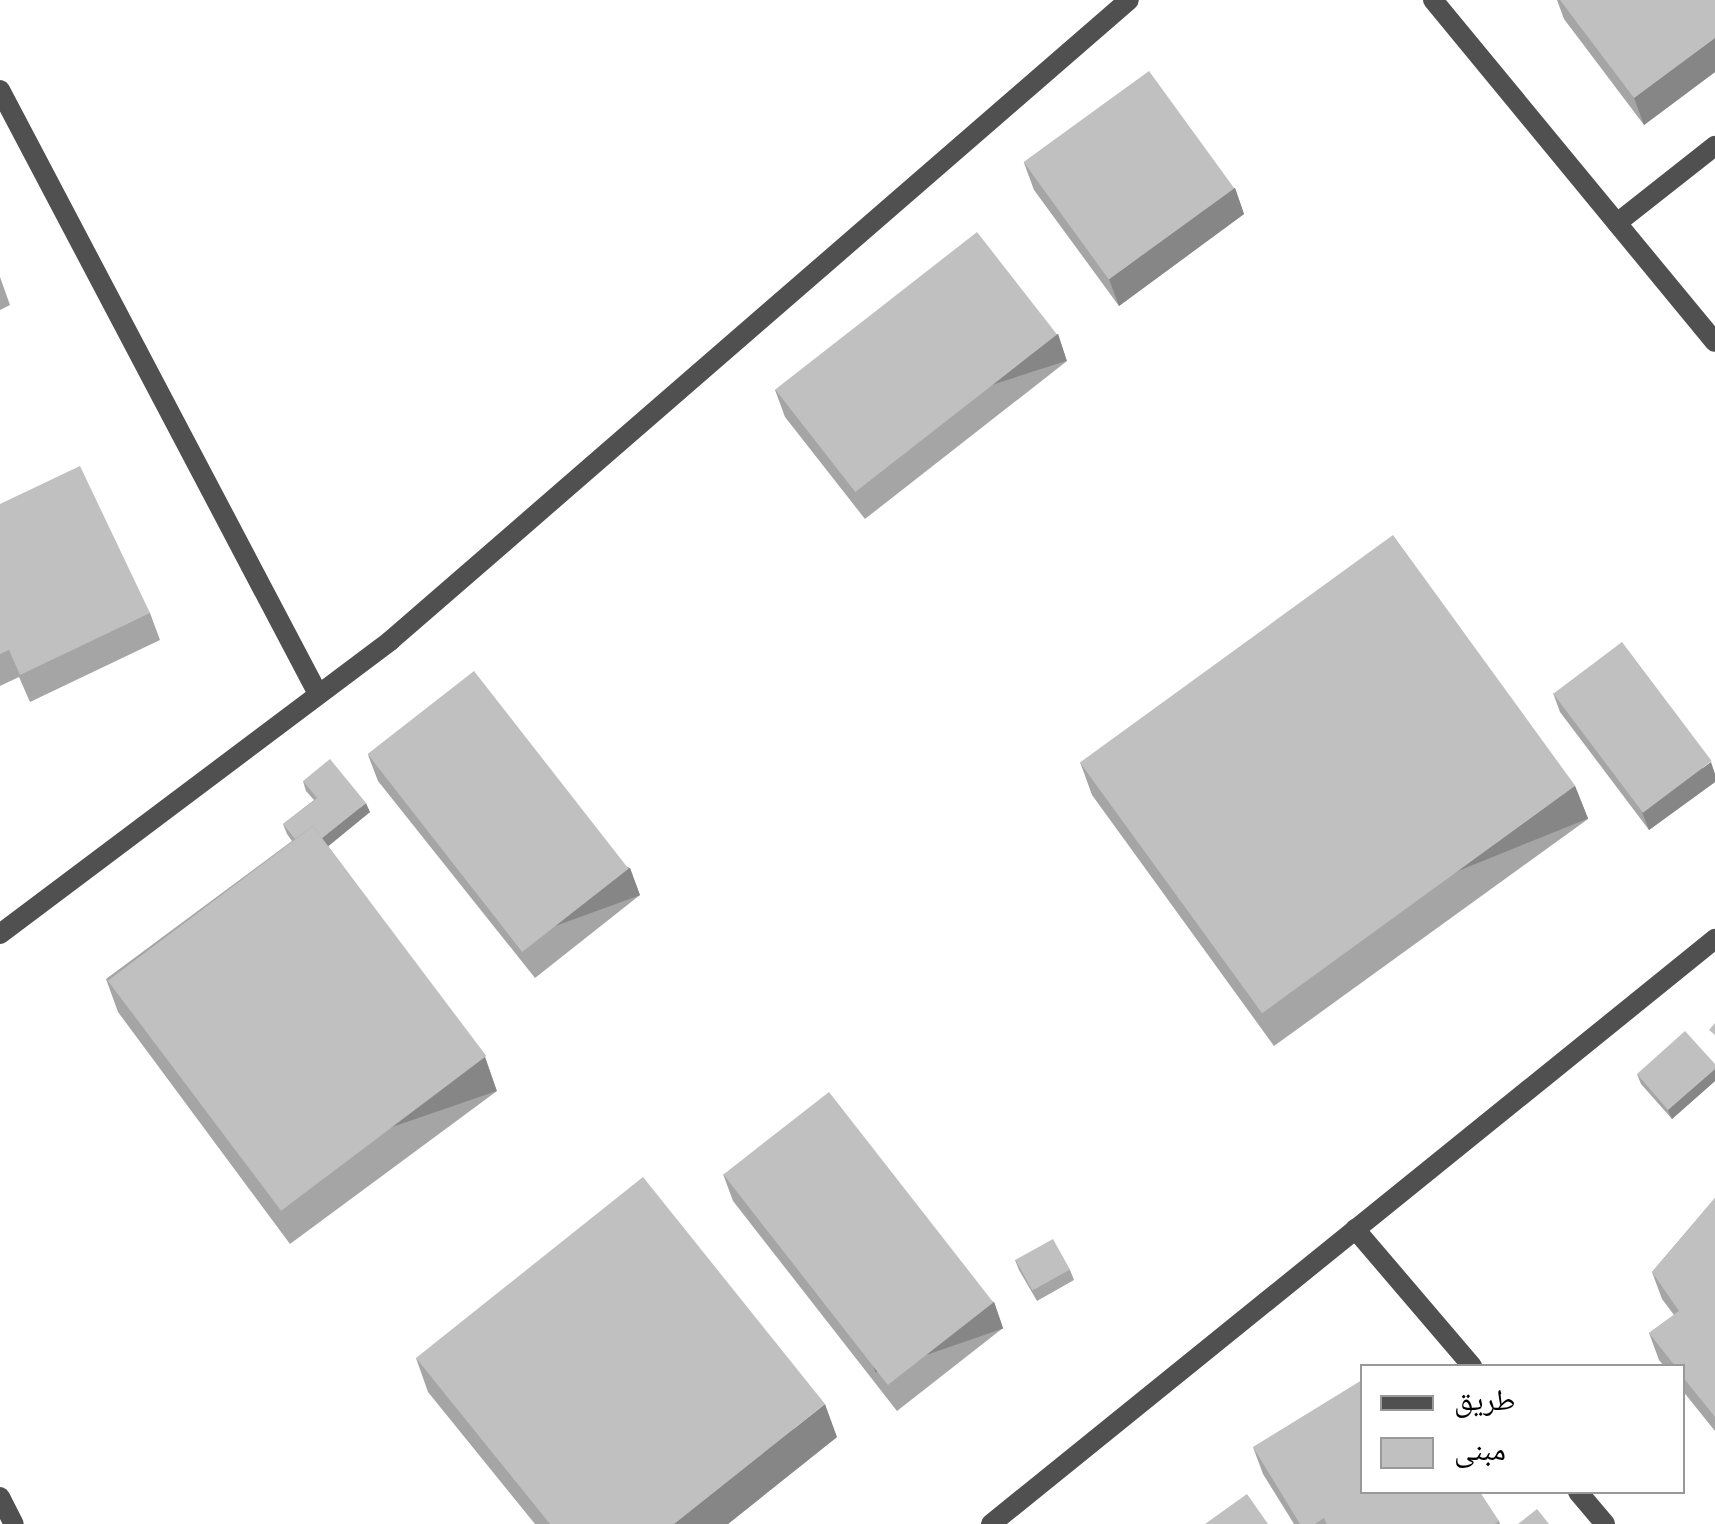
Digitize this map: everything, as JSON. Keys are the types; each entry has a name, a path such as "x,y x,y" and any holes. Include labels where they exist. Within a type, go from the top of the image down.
{"street":[{"path":"0,934 390,640 1130,0"},
{"path":"1434,0 1715,342"},
{"path":"0,90 318,694"},
{"path":"1617,223 1715,146"},
{"path":"991,1524 1715,939"},
{"path":"1356,1229 1470,1364"},
{"path":"1580,1494 1605,1524"},
{"path":"0,1497 14,1524"}],"building":[{"path":"1560,0 1715,0 1715,38 1634,98"},
{"path":"1149,71 1234,188 1109,279 1024,162"},
{"path":"977,232 1057,334 855,492 775,390"},
{"path":"80,466 150,613 20,675 9,650 0,654 0,504"},
{"path":"1393,535 1575,786 1262,1013 1080,762"},
{"path":"1622,642 1712,761 1643,813 1553,694"},
{"path":"474,671 629,869 522,952 368,754"},
{"path":"330,759 366,803 322,838 313,826 295,839 283,824 317,798 303,781"},
{"path":"313,826 486,1056 281,1211 108,981"},
{"path":"1685,1031 1715,1064 1715,1069 1668,1110 1637,1074"},
{"path":"829,1092 993,1302 888,1385 723,1174"},
{"path":"643,1177 825,1404 674,1524 550,1524 416,1358"},
{"path":"1715,1198 1715,1417 1685,1380 1685,1364 1673,1364 1649,1333 1679,1311 1652,1272"},
{"path":"1053,1239 1070,1270 1032,1290 1015,1260"},
{"path":"1360,1381 1360,1494 1481,1494 1499,1521 1327,1524 1324,1518 1315,1524 1300,1524 1253,1447"},
{"path":"1247,1494 1268,1524 1205,1524"},
{"path":"1537,1509 1549,1524 1518,1524"}]}
